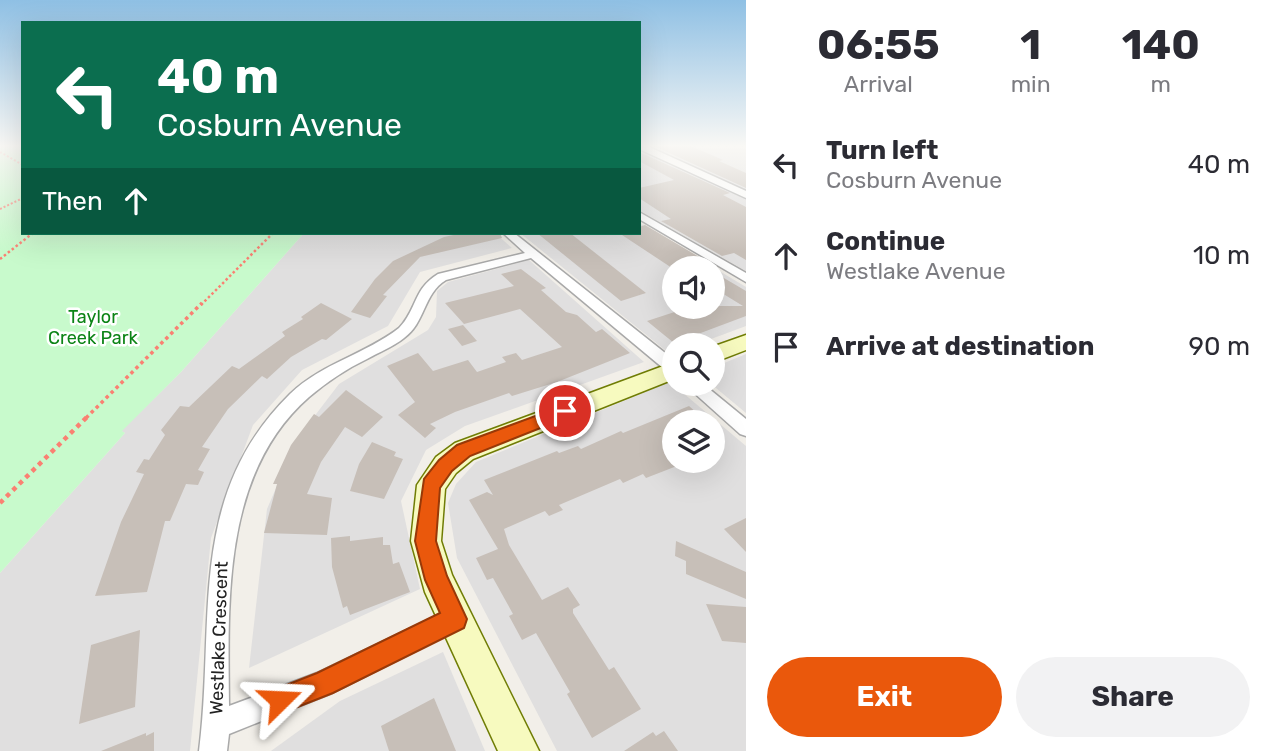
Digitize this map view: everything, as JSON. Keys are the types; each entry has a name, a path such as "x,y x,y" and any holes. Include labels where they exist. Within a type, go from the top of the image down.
{"street":[{"path":"716,181 746,195"},
{"path":"641,216 746,278"},
{"path":"510,235 662,360"},
{"name":"Westlake Crescent","path":"455,619 214,738 218,579 228,522 250,462 271,430 295,400 332,370 405,331 429,283 442,277 533,254"},
{"path":"725,350 746,342"},
{"path":"519,751 437,580 426,541 430,485 446,466 464,451 662,375"},
{"path":"707,396 746,429"}],"path":[{"path":"0,209 21,199"},
{"path":"0,259 30,235"},
{"path":"0,503 271,235"}],"shaded area":[{"path":"641,181 709,181 746,198 746,271 725,259 725,256 720,256 641,211"},
{"path":"726,181 746,181 746,190"},
{"path":"641,224 694,256 662,256 662,319 725,319 725,274 746,287 746,326 725,334 662,333 662,348 522,235 641,235"},
{"path":"302,235 497,235 512,248 420,272 388,326 302,370 253,425 211,538 190,751 0,751 0,573 125,433 121,431 181,372"},
{"path":"529,260 644,362 465,426 426,450 401,501 420,589 249,668 267,509 297,439 339,384 428,330 436,317 437,291 448,282"},
{"path":"746,354 746,413 725,396 725,363"},
{"path":"662,385 662,396 687,396 703,410 662,410 662,473 725,473 725,428 746,446 746,751 557,751 457,558 448,503 456,484 476,462"},
{"path":"443,652 485,751 271,751 340,701"}],"green space":[{"name":"Taylor Creek Park","path":"0,181 21,181 21,235 302,235 181,372 122,431 125,433 0,573"}],"building":[{"path":"669,181 703,181 730,193 723,195 746,207 746,260 734,253 722,256 661,221 671,219 641,199 641,188"},
{"path":"731,181 746,181 746,188"},
{"path":"645,225 698,256 662,256 662,261 622,235 641,235 641,226"},
{"path":"501,235 502,238 420,257 383,295 387,296 370,318 351,312 375,279 393,261 444,237"},
{"path":"539,235 573,235 646,293 621,301"},
{"path":"521,269 546,288 541,290 566,312 577,315 596,332 602,329 630,353 557,382 512,396 509,393 455,412 430,424 436,428 425,438 398,415 415,402 387,366 418,353 433,371 468,360 477,372 506,362 502,357 516,353 522,360 562,347 520,309 464,324 445,303 514,286 501,274"},
{"path":"725,279 746,291 746,316 701,333 662,333 647,321 662,316 662,319 725,319 725,306 743,306 725,295"},
{"path":"321,303 352,319 326,340 322,339 291,357 267,379 262,376 228,409 202,447 210,449 198,470 204,472 198,485 186,484 170,521 165,521 147,592 95,596 121,522 144,474 136,472 144,459 149,460 165,435 161,430 180,406 189,407 232,366 239,369 285,336 282,332"},
{"path":"463,325 477,341 462,346 448,329"},
{"path":"346,390 383,417 362,437 345,427 321,462 307,494 332,498 327,535 264,533 277,484 273,484 291,445 314,414 319,417"},
{"path":"662,417 662,472 646,478 643,474 623,483 620,479 559,505 563,510 549,516 545,511 504,529 509,545 542,600 568,587 580,605 573,609 573,613 609,670 614,667 641,709 592,738 567,694 570,692 536,633 522,640 509,616 513,614 493,578 487,580 476,558 498,549 469,500 487,492 493,495 484,480 557,451 559,453 578,446 581,449 621,431 623,433"},
{"path":"372,442 396,452 394,456 403,459 384,499 350,491 359,464"},
{"path":"746,518 746,552 724,529"},
{"path":"350,536 350,541 383,537 383,545 390,545 393,564 399,562 410,592 350,615 347,606 343,608 332,567 331,538"},
{"path":"676,541 746,572 746,599 686,574 686,561 675,556"},
{"path":"706,604 746,607 746,643 722,641"},
{"path":"140,630 135,707 79,724 91,645"},
{"path":"434,698 456,751 389,751 381,726"},
{"path":"664,731 678,751 624,751 653,732 656,736"},
{"path":"154,732 154,751 101,751 146,733 146,736"}],"route":[{"path":"280,700 323,684 455,619 437,580 426,541 430,485 446,466 464,451 565,411"}]}
